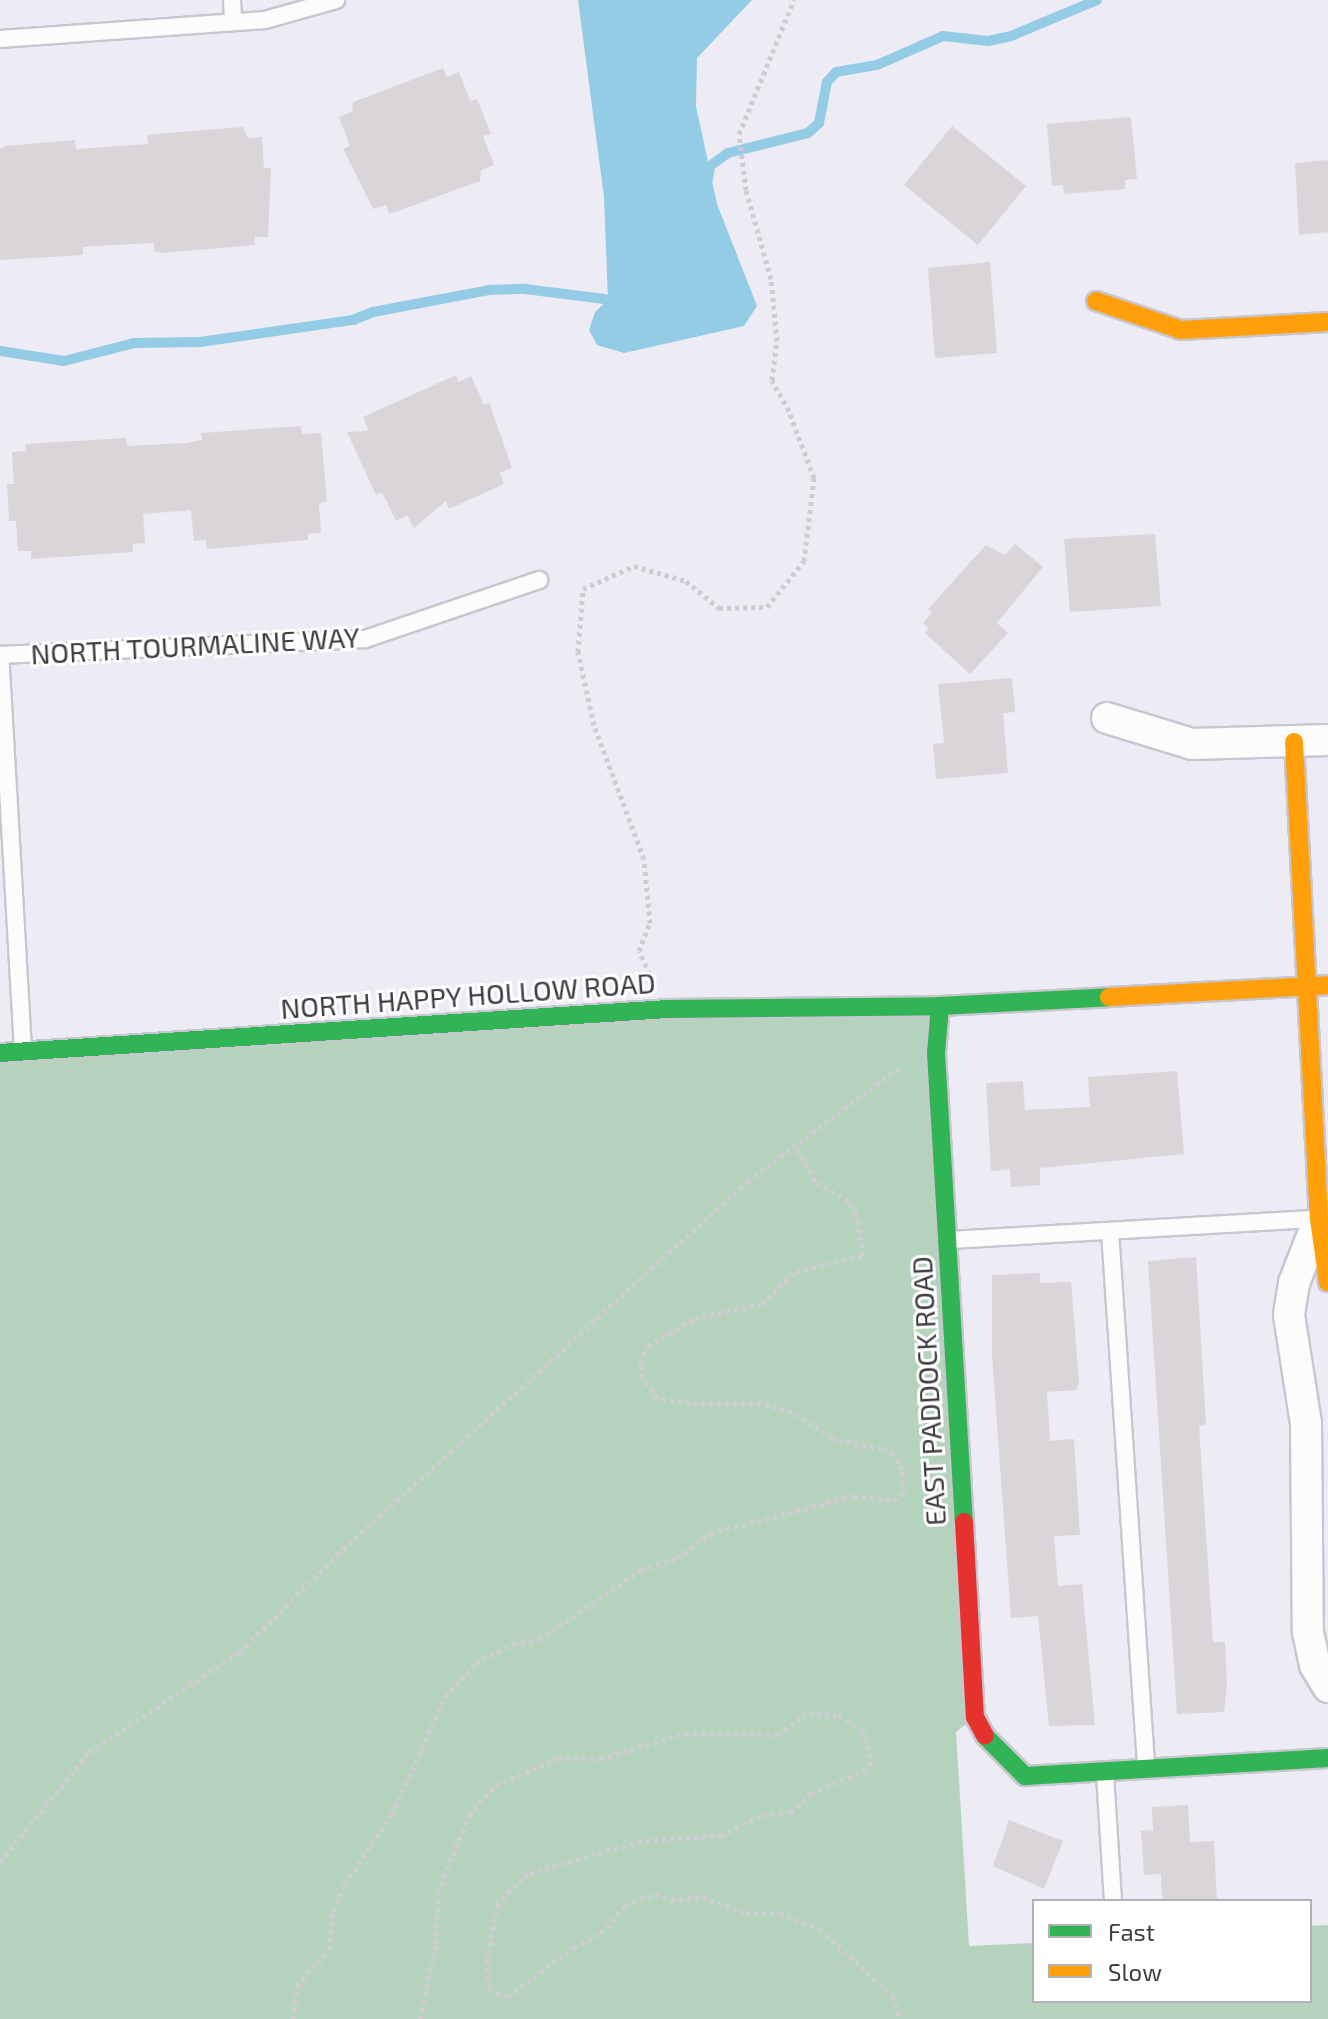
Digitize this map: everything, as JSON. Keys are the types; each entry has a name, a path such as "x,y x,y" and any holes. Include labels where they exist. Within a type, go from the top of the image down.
{"street":[{"path":"1096,301 1181,330 1328,322"},
{"path":"1107,718 1192,744 1328,740"},
{"path":"1294,742 1305,986 1328,1282"},
{"name":"NORTH HAPPY HOLLOW ROAD","path":"0,1053 667,1009 940,1006 1328,985"},
{"name":"EAST PADDOCK ROAD","path":"940,1006 936,1053 975,1717 990,1745 1025,1776 1105,1774"},
{"path":"1323,1219 1294,1283 1289,1315 1306,1423 1308,1632 1315,1665 1328,1687"},
{"path":"1105,1774 1328,1758"}],"lane":[{"path":"232,0 233,22"},
{"path":"0,39 265,20 336,0"},
{"name":"NORTH TOURMALINE WAY","path":"23,1052 0,655 365,639 539,580"},
{"path":"947,1240 1323,1219"},
{"path":"1110,1231 1147,1771"},
{"path":"1105,1774 1113,1899"}],"path":[{"path":"667,1009 639,951 650,923 644,859 594,725 578,652 583,589 634,566 686,581 719,608 767,607 804,561 814,478 789,411 772,380 777,341 771,279 744,171 739,134 794,0"},
{"path":"0,1862 89,1752 240,1652 337,1555 748,1181 910,1060 936,1053"},
{"path":"293,2019 297,1986 329,1950 333,1911 345,1884 392,1814 445,1697 476,1663 513,1644 539,1640 641,1570 677,1558 711,1533 854,1496 894,1501 904,1492 902,1470 894,1455 882,1449 832,1438 792,1412 761,1403 690,1403 657,1398 642,1377 640,1363 648,1346 695,1318 762,1304 796,1271 863,1256 856,1213 848,1201 815,1181 795,1146"},
{"path":"420,2019 436,1943 438,1892 469,1815 488,1791 546,1761 600,1759 685,1733 778,1735 809,1712 839,1716 863,1731 871,1762 866,1770 811,1793 791,1812 760,1816 722,1835 641,1841 528,1874 498,1903 487,1959 489,1989 508,1997 574,1947 601,1933 625,1906 640,1899 655,1894 671,1900 703,1897 746,1913 780,1913 820,1929 893,1996 900,2019"}],"green space":[{"path":"940,1006 975,1717 956,1732 969,1946 1032,1943 1032,2003 1312,2003 1312,1926 1328,1925 1328,2019 0,2019 0,1053"}],"water":[{"path":"578,0 752,0 697,58 696,106 717,204 757,306 744,326 624,353 597,345 589,330 595,312 608,300 604,197"}],"building":[{"path":"443,68 447,77 459,72 470,101 477,99 491,134 483,136 494,165 481,170 480,181 396,212 389,213 386,205 373,209 343,149 350,146 339,117 352,112 353,102"},
{"path":"1131,117 1137,179 1125,180 1125,189 1064,194 1063,185 1052,186 1047,124"},
{"path":"952,126 1026,186 978,245 904,185"},
{"path":"243,127 248,138 262,137 264,168 271,168 268,237 255,237 255,245 162,253 154,251 154,243 95,246 83,247 83,255 0,260 0,149 5,146 75,140 76,149 148,144 147,136 154,134"},
{"path":"1328,160 1328,232 1299,235 1295,163"},
{"path":"990,262 997,353 935,358 928,268"},
{"path":"456,375 459,382 471,376 484,405 489,402 512,468 500,473 504,484 449,509 446,501 414,528 407,515 396,521 382,492 376,495 347,432 369,431 363,417"},
{"path":"301,426 302,434 321,433 327,502 319,503 321,533 308,534 308,540 207,549 206,540 194,541 191,510 143,514 145,543 133,544 133,552 31,559 31,551 18,551 16,521 9,521 7,484 14,484 12,452 26,451 25,444 126,438 127,446 186,443 202,440 201,433"},
{"path":"1155,534 1161,606 1070,612 1064,539"},
{"path":"1015,544 1043,567 997,623 1008,633 970,674 925,633 929,629 923,623 932,613 928,609 986,545 1005,555"},
{"path":"1012,678 1015,712 1003,713 1008,773 936,779 933,744 944,743 938,684"},
{"path":"1177,1071 1184,1154 1040,1168 1040,1185 1011,1187 1010,1169 991,1171 986,1083 1023,1081 1025,1110 1090,1107 1088,1077"},
{"path":"1196,1257 1206,1425 1199,1426 1213,1642 1225,1642 1227,1685 1224,1712 1177,1714 1148,1261"},
{"path":"1040,1273 1040,1283 1071,1282 1079,1381 1077,1390 1047,1392 1050,1441 1074,1439 1080,1535 1054,1536 1058,1586 1082,1584 1095,1725 1049,1726 1038,1616 1011,1618 992,1355 992,1275"},
{"path":"1188,1805 1190,1842 1214,1841 1217,1899 1162,1899 1161,1874 1144,1875 1141,1831 1153,1830 1152,1807"},
{"path":"1009,1820 1063,1841 1044,1889 993,1866"}],"waterway":[{"path":"708,179 710,166 728,153 808,133 819,123 827,82 836,72 877,65 943,36 988,41 1011,36 1097,0"},
{"path":"0,351 64,361 134,343 200,342 353,320 373,312 489,290 525,289 620,301"}],"traffic: fast":[{"path":"0,1053 667,1009 940,1006 1109,997"},
{"path":"940,1006 936,1053 964,1522"},
{"path":"985,1736 1025,1776 1328,1758"}],"traffic: slow":[{"path":"1096,301 1181,330 1328,322"},
{"path":"1294,742 1319,1219 1328,1282"},
{"path":"1109,997 1328,985"}],"traffic: jam":[{"path":"964,1522 975,1717 985,1736"}]}
